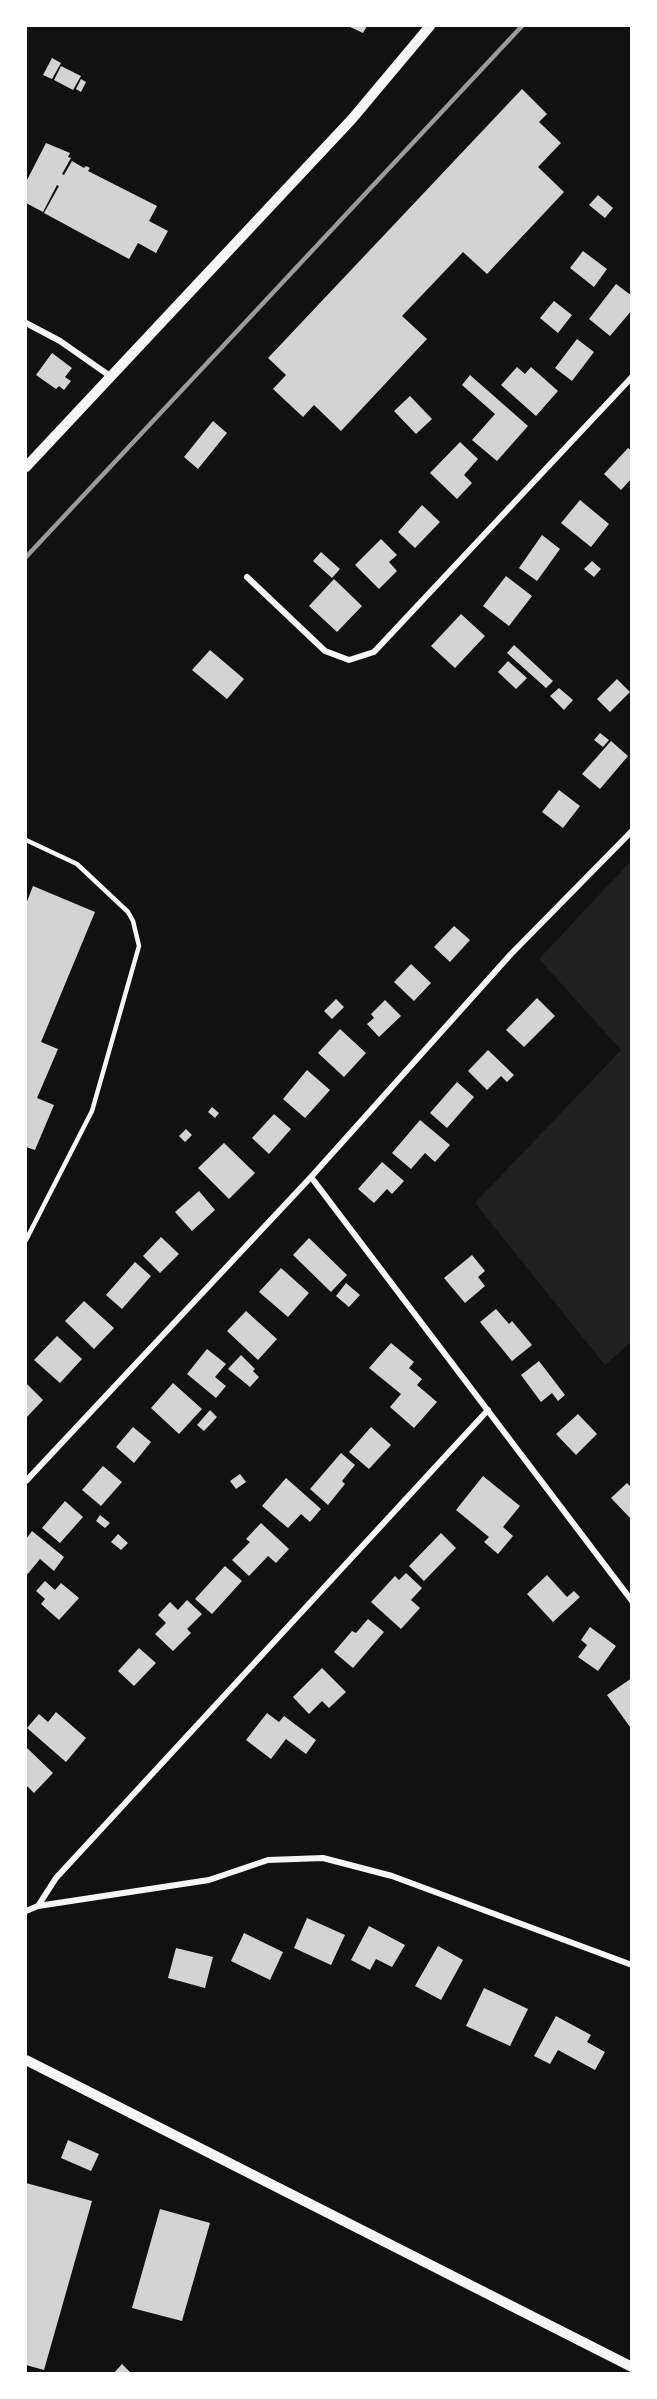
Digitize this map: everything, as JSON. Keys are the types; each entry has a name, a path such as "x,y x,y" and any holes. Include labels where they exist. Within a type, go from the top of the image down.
{"street":[{"path":"26,467 352,119 430,26"},
{"path":"26,323 60,340 110,376"},
{"path":"247,577 325,651 349,660 374,652 632,377"},
{"path":"26,1480 311,1177 511,954 632,831"},
{"path":"311,1177 632,1601"},
{"path":"38,1906 56,1878 488,1410"},
{"path":"26,1911 38,1906 209,1880 268,1860 323,1858 392,1876 632,1965"},
{"path":"26,2060 632,2367"}],"lane":[{"path":"26,840 66,858 94,880 128,912 133,921 139,946 92,1111 26,1240"}],"shaded area":[{"path":"631,861 631,1342 605,1365 475,1203 621,1050 539,959"}],"building":[{"path":"348,26 367,26 363,33"},
{"path":"52,58 61,63 52,79 43,75"},
{"path":"61,66 81,76 73,90 54,80"},
{"path":"81,79 86,82 81,92 76,89"},
{"path":"522,89 547,114 539,122 561,143 538,167 564,192 487,274 463,252 402,316 427,339 341,431 314,405 303,417 273,389 286,375 268,358"},
{"path":"46,143 70,153 68,157 71,158 62,174 64,175 72,161 84,168 86,166 90,168 88,171 157,206 149,221 168,231 156,253 138,243 129,259 44,213 59,186 57,185 43,212 26,203 26,182"},
{"path":"598,195 613,208 605,218 589,205"},
{"path":"583,251 607,269 594,287 570,268"},
{"path":"616,284 632,296 632,310 610,336 589,319"},
{"path":"554,301 572,315 558,333 540,318"},
{"path":"577,339 594,352 572,381 555,368"},
{"path":"52,353 72,368 65,377 71,381 64,390 59,386 56,389 36,375"},
{"path":"517,367 525,374 531,367 558,391 536,416 501,385"},
{"path":"470,375 528,426 497,461 472,440 495,414 462,385"},
{"path":"410,396 432,419 416,434 394,411"},
{"path":"213,421 227,433 198,469 184,457"},
{"path":"460,442 478,459 464,475 472,483 457,499 430,473"},
{"path":"628,448 632,451 632,478 621,490 604,474"},
{"path":"580,500 609,524 591,547 561,523"},
{"path":"422,505 440,522 415,548 398,532"},
{"path":"542,535 560,549 537,581 519,568"},
{"path":"381,539 397,555 389,562 397,571 379,589 355,565"},
{"path":"321,552 340,569 332,578 313,561"},
{"path":"592,561 601,569 594,577 584,569"},
{"path":"506,576 532,596 509,626 483,606"},
{"path":"334,579 362,606 337,632 309,606"},
{"path":"461,614 485,636 455,668 431,646"},
{"path":"514,645 553,681 546,688 507,653"},
{"path":"210,650 244,679 227,699 192,670"},
{"path":"508,661 527,678 516,689 498,672"},
{"path":"617,679 630,692 610,712 597,699"},
{"path":"559,688 573,700 564,710 550,696"},
{"path":"600,733 609,740 603,747 594,740"},
{"path":"611,741 628,756 600,789 582,774"},
{"path":"559,790 580,806 563,828 542,812"},
{"path":"33,886 95,912 41,1042 58,1049 37,1098 54,1105 35,1150 26,1147 26,904"},
{"path":"454,926 470,940 450,962 434,947"},
{"path":"411,964 431,983 414,1001 394,982"},
{"path":"537,998 555,1016 524,1047 506,1030"},
{"path":"336,999 344,1007 332,1019 324,1011"},
{"path":"385,1000 401,1016 379,1037 367,1024 374,1018 371,1014"},
{"path":"340,1029 366,1053 344,1077 318,1053"},
{"path":"488,1050 514,1075 507,1082 501,1076 487,1090 468,1071"},
{"path":"307,1070 330,1090 305,1118 283,1099"},
{"path":"457,1082 474,1097 447,1128 430,1113"},
{"path":"212,1107 219,1113 215,1118 208,1112"},
{"path":"274,1114 291,1129 269,1154 252,1138"},
{"path":"420,1120 450,1145 435,1162 425,1153 411,1169 392,1153"},
{"path":"186,1129 192,1135 185,1142 179,1136"},
{"path":"224,1143 255,1173 229,1199 198,1168"},
{"path":"382,1162 404,1181 392,1194 387,1189 374,1203 358,1189"},
{"path":"199,1191 215,1210 192,1231 175,1212"},
{"path":"161,1237 179,1254 160,1273 143,1256"},
{"path":"309,1238 347,1275 331,1292 293,1255"},
{"path":"472,1255 485,1271 478,1277 485,1286 465,1303 444,1278"},
{"path":"135,1262 151,1276 122,1309 106,1295"},
{"path":"281,1268 309,1293 288,1317 259,1292"},
{"path":"346,1283 360,1295 349,1307 336,1296"},
{"path":"84,1301 114,1328 94,1349 65,1321"},
{"path":"496,1309 509,1324 512,1321 532,1345 512,1361 480,1322"},
{"path":"246,1311 277,1339 258,1360 227,1331"},
{"path":"57,1336 82,1359 60,1383 34,1360"},
{"path":"391,1343 414,1362 409,1368 422,1379 417,1385 437,1402 414,1428 390,1407 401,1394 369,1368"},
{"path":"207,1349 226,1364 215,1377 226,1386 216,1398 187,1374"},
{"path":"241,1355 255,1369 253,1371 259,1377 250,1387 228,1369"},
{"path":"539,1361 565,1395 558,1401 552,1393 541,1402 521,1375"},
{"path":"26,1383 43,1400 26,1418"},
{"path":"173,1383 202,1409 179,1434 151,1408"},
{"path":"210,1410 217,1417 204,1431 197,1425"},
{"path":"578,1414 597,1434 576,1455 556,1434"},
{"path":"133,1427 151,1442 134,1463 116,1447"},
{"path":"371,1427 391,1445 369,1469 349,1452"},
{"path":"341,1453 355,1465 342,1481 345,1484 328,1505 310,1489"},
{"path":"103,1466 122,1482 101,1506 82,1490"},
{"path":"240,1474 246,1482 236,1489 230,1481"},
{"path":"483,1476 520,1506 503,1527 513,1536 498,1554 484,1542 489,1537 456,1510"},
{"path":"286,1478 321,1509 310,1522 301,1514 288,1528 262,1506"},
{"path":"627,1483 632,1488 632,1520 611,1498"},
{"path":"65,1501 83,1517 60,1543 42,1528"},
{"path":"100,1515 110,1523 105,1528 96,1521"},
{"path":"261,1523 289,1549 276,1563 268,1556 249,1576 232,1560 250,1542 246,1539"},
{"path":"32,1531 64,1557 54,1571 40,1559 26,1576 26,1539"},
{"path":"441,1533 456,1548 424,1581 409,1566"},
{"path":"118,1534 128,1543 121,1550 111,1542"},
{"path":"225,1566 242,1581 212,1614 195,1599"},
{"path":"406,1573 422,1588 411,1600 420,1608 401,1629 371,1602 395,1576 399,1580"},
{"path":"547,1575 567,1597 574,1591 580,1597 553,1622 527,1594"},
{"path":"45,1581 55,1590 61,1583 79,1598 59,1620 41,1604 45,1599 36,1591"},
{"path":"187,1600 202,1614 187,1629 191,1633 173,1651 155,1634 166,1623 158,1615 170,1602 178,1610"},
{"path":"368,1619 384,1632 353,1668 334,1652 352,1631 356,1633"},
{"path":"590,1627 616,1646 598,1671 578,1657 587,1645 581,1640"},
{"path":"139,1648 156,1663 134,1686 118,1671"},
{"path":"322,1668 346,1692 329,1708 322,1701 309,1714 293,1697"},
{"path":"632,1678 632,1726 630,1727 607,1695"},
{"path":"56,1712 86,1738 66,1762 27,1728 39,1714 48,1722"},
{"path":"267,1713 279,1722 284,1716 316,1740 306,1754 286,1739 271,1759 246,1740"},
{"path":"26,1747 53,1773 34,1793 26,1785"},
{"path":"307,1918 345,1935 331,1965 294,1948"},
{"path":"369,1926 405,1945 392,1967 376,1959 370,1970 351,1960"},
{"path":"244,1933 283,1952 270,1980 231,1961"},
{"path":"438,1946 463,1960 441,2000 415,1986"},
{"path":"176,1948 213,1957 205,1988 168,1978"},
{"path":"484,1988 528,2009 510,2046 466,2026"},
{"path":"556,2016 591,2035 587,2042 605,2052 595,2070 558,2050 550,2064 534,2056"},
{"path":"68,2140 99,2154 91,2171 61,2158"},
{"path":"26,2183 92,2201 44,2370 26,2365"},
{"path":"160,2209 210,2223 182,2321 132,2308"},
{"path":"122,2364 132,2374 113,2374"}],"railway":[{"path":"26,557 522,26"}]}
